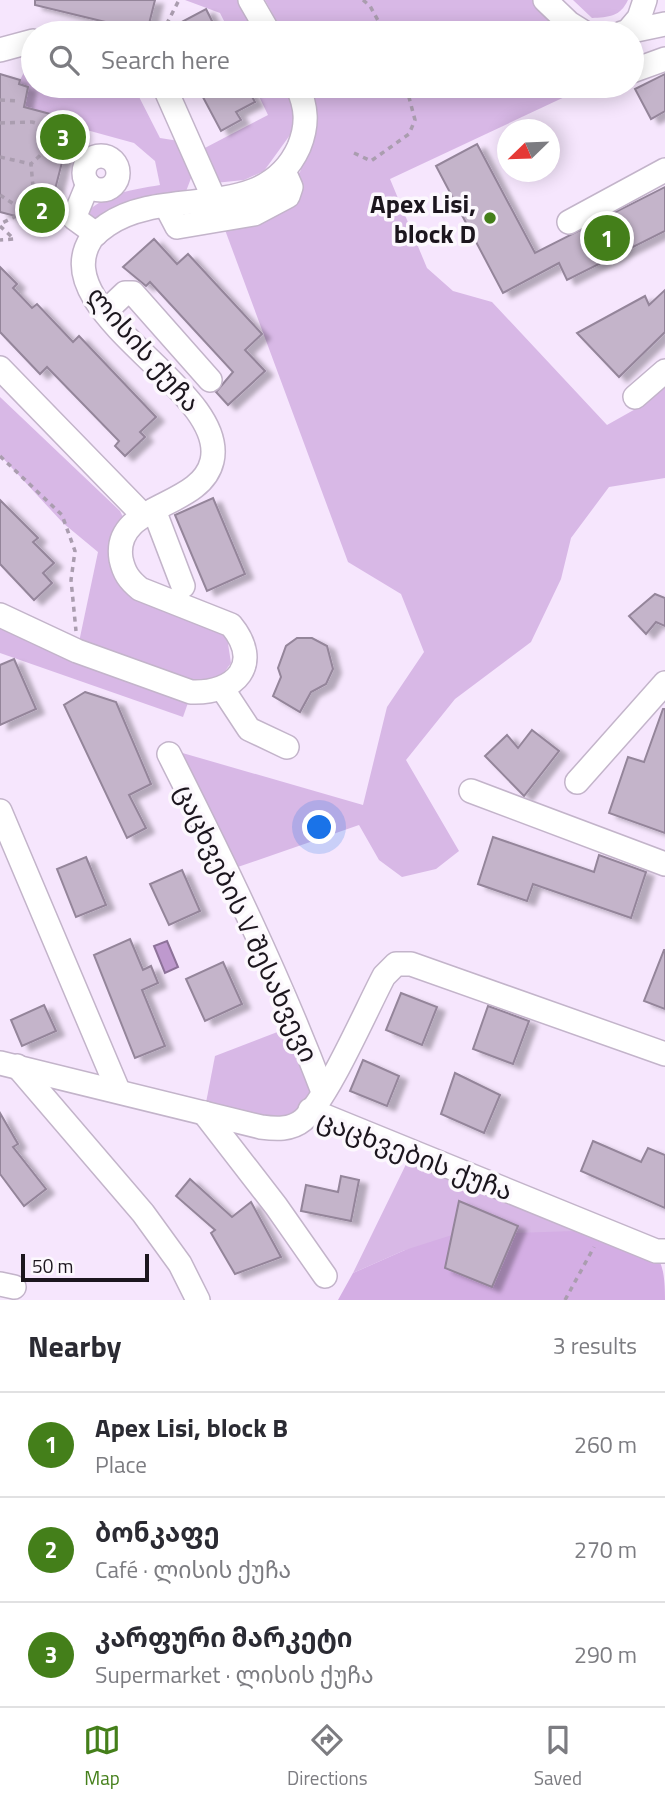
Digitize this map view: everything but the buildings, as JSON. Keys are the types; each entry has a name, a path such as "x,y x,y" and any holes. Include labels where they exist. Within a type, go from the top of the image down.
{"street":[{"path":"250,0 262,21"},
{"path":"545,0 567,21"},
{"path":"636,21 645,0"},
{"path":"644,28 665,24"},
{"path":"0,50 21,44"},
{"path":"644,67 665,59"},
{"path":"169,98 215,201"},
{"path":"88,184 74,218 96,234 117,219 143,208 215,201 255,191 271,183 293,159 306,127 306,108 302,98"},
{"path":"569,222 665,170"},
{"path":"166,206 177,227 254,214 288,196 291,187 284,171"},
{"name":"ლისის ქუჩა","path":"96,234 84,255 86,284 106,311 202,416 210,430 212,462 204,477 191,492 148,512 124,536 121,554 123,568 129,580 141,589 231,625 236,631 245,651 244,667 236,681 222,688"},
{"path":"106,311 125,293 133,293 210,380"},
{"path":"0,368 148,512 183,586"},
{"path":"635,397 665,371"},
{"path":"4,613 77,651 191,692 208,693 222,688 249,729 288,747"},
{"path":"577,782 665,683"},
{"name":"ცაცხვების V შესახვევი","path":"169,754 228,871 296,1022 316,1101"},
{"path":"471,791 665,864"},
{"path":"0,811 118,1090"},
{"path":"316,1101 384,976 396,964 411,964 665,1054"},
{"path":"8,1065 143,1213 180,1264 198,1300"},
{"name":"ცაცხვების ქუჩა","path":"8,1065 281,1129 304,1119 316,1101 603,1230 656,1251 665,1251"},
{"path":"204,1113 276,1206 325,1276"}],"path":[{"path":"168,21 179,0"},
{"path":"363,0 370,6 378,21"},
{"path":"354,153 371,161 409,134 415,120 409,98"},
{"path":"0,100 20,101"},
{"path":"0,123 32,122 57,129 50,147 31,164"},
{"path":"0,157 31,164"},
{"path":"0,195 18,207 35,210 31,164"},
{"path":"0,240 14,239 0,225 16,216 18,207"},
{"path":"0,456 62,515 75,551 71,580 77,651"},
{"path":"565,1300 603,1230"}],"shaded area":[{"path":"185,0 245,0 256,21 224,21 220,13"},
{"path":"265,0 538,0 559,21 276,21"},
{"path":"573,0 628,0 618,13 592,18"},
{"path":"0,74 21,78 21,98 140,98 160,138 179,141 193,173 185,194 90,224 84,214 102,201 129,191 160,185 155,161 134,143 72,126 46,224 0,212"},
{"path":"260,98 292,98 297,110 290,135 264,171 244,180 215,183 201,150 268,115"},
{"path":"311,98 562,98 518,119 497,119 497,129 390,179 427,268 453,291 492,302 607,425 639,407 665,384 665,478 609,487 571,538 561,579 531,642 455,699 406,760 459,851 436,869 402,877 379,860 359,825 232,869 179,752 363,805 387,707 424,652 401,594 348,562 218,211 282,187 300,172 316,122"},
{"path":"0,397 120,511 125,521 116,569 219,627 227,637 231,663 223,674 199,684 79,642 98,552 63,523 0,455"},
{"path":"0,626 189,700 183,717 0,653"},
{"path":"167,941 178,967 165,973 154,946"},
{"path":"293,1026 323,1092 304,1120 204,1113 215,1056"},
{"path":"412,1152 603,1230 405,1250 353,1273"},
{"path":"603,1230 644,1245 652,1251 662,1268 665,1300 338,1300 353,1273 405,1250 452,1235"}],"place":[{"name":"კარფური მარკეტი","path":"63,137"},
{"name":"ბონკაფე","path":"42,210"},
{"name":"Apex Lisi, block D","path":"490,218"},
{"name":"Apex Lisi, block B","path":"607,238"}]}
